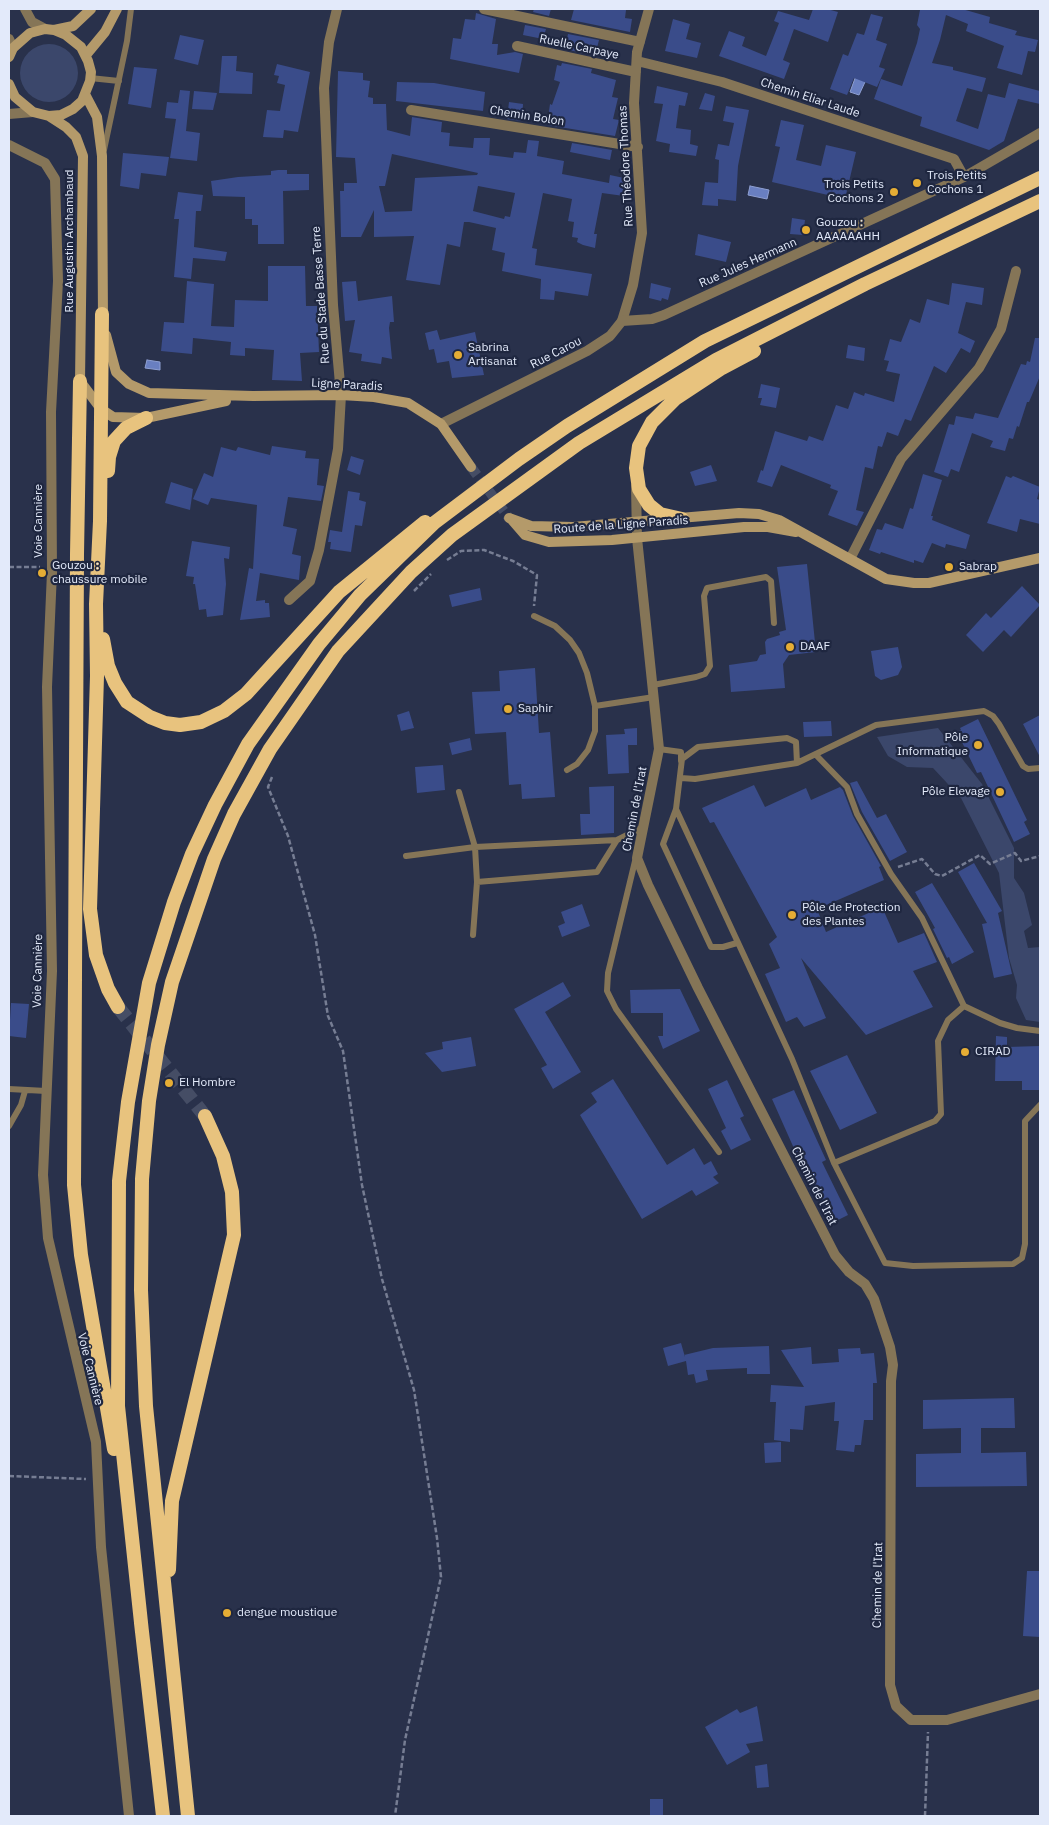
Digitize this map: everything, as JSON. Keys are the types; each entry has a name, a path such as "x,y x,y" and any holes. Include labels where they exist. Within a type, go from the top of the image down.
{"highway":[{"path":"96,604 108,666 115,683 127,702 150,717 165,723 180,725 201,722 224,711 246,694 339,592 395,545 567,426 705,342 1040,178"},
{"path":"188,1816 166,1621 146,1406 141,1290 142,1179 149,1101 158,1044 172,982 214,859 234,814 270,749 338,651 411,572 452,535 579,443 716,360 866,284 1040,201"},
{"path":"682,519 660,514 649,505 639,489 636,468 639,446 652,422 675,399 722,368 987,226"},
{"path":"102,314 100,521 96,604 97,676 90,909 96,955 108,989 118,1007"},
{"path":"80,381 77,554 74,1185 81,1256 136,1576 163,1816"},
{"path":"100,521 106,490 109,457 114,441 126,428 146,418"},
{"path":"142,1632 118,1406 119,1181 128,1102 149,983 174,902 204,829 248,744 319,644 360,595 434,523 519,459"},
{"path":"166,1621 172,1501 234,1235 232,1192 223,1156 205,1116"}],"main road":[{"path":"10,51 30,33 73,26 91,9"},
{"path":"86,55 105,32 117,9"},
{"path":"9,84 15,97 33,112 48,116 67,113 86,96 90,78 86,55 74,40 50,30"},
{"path":"86,96 97,118 102,156 102,314"},
{"name":"Rue Augustin Archambaud","path":"48,116 66,127 76,137 83,156 80,381"},
{"name":"Ligne Paradis","path":"102,314 109,351 116,372 129,384 150,393 253,396 341,395 374,397 408,403 441,424 471,467"},
{"path":"80,381 101,410"},
{"name":"Ligne Paradis","path":"101,410 113,417 146,418 203,404 253,396"},
{"path":"637,538 646,530 709,523 739,513"},
{"name":"Route de la Ligne Paradis","path":"804,534 768,528 744,527 637,538 549,542 525,535 509,518 531,526 551,528 638,523 739,513 760,514 779,520 886,579 914,584 929,583 1040,558"}],"street":[{"path":"25,9 32,22 50,30"},
{"name":"Rue du Stade Basse Terre","path":"289,600 310,581 319,550 338,449 341,395 333,305 324,88 329,42 337,9"},
{"path":"484,9 640,42"},
{"name":"Rue Théodore Thomas","path":"622,321 633,285 642,233 634,103 637,60 649,9"},
{"name":"Ruelle Carpaye","path":"517,46 636,72"},
{"name":"Chemin Eliar Laude","path":"637,60 722,82 954,159 964,177"},
{"name":"Chemin Bolon","path":"411,110 638,147"},
{"path":"9,114 33,112"},
{"name":"Rue Jules Hermann","path":"622,321 652,319 664,315 964,177 1040,133"},
{"name":"Voie Cannière","path":"9,145 45,163 56,179 58,281 51,412 52,572 47,686 52,971 43,1175 48,1238 96,1442 101,1547 129,1816"},
{"path":"850,560 901,459 979,368 1001,328 1016,271"},
{"name":"Rue Carou","path":"441,424 587,351 610,336 622,321"},
{"name":"Chemin de l'Irat","path":"636,468 637,538 659,749 637,858 648,885 698,988 835,1255 849,1272 865,1284 874,1299 890,1347 893,1365 891,1381 890,1685 896,1706 902,1714 911,1720 947,1720 1040,1694"}],"lane":[{"path":"102,156 119,81 131,9"},
{"path":"90,78 119,81"},
{"path":"653,685 696,677 704,674 710,666 704,596 707,588 766,577 771,581 774,623"},
{"path":"534,616 555,626 570,640 579,653 587,672 595,706 595,732 588,750 577,764 567,770"},
{"path":"595,706 654,697"},
{"path":"681,778 696,779 797,763 876,725 984,711 993,716 999,724 1023,766 1028,769 1040,768"},
{"path":"737,943 723,947 713,947 707,942 663,844 676,808 682,759 698,747 788,738 796,742 797,763"},
{"path":"659,749 681,752 681,778"},
{"path":"816,755 848,787 857,814 891,874 922,918 964,1006 1000,1023 1017,1028 1040,1031"},
{"path":"459,792 475,847 477,882 473,935"},
{"path":"676,808 792,1059 834,1163 885,1263 913,1266 1013,1264 1022,1258 1025,1244 1025,1121 1040,1105"},
{"path":"406,856 475,847 617,840 643,826"},
{"path":"643,826 608,973 608,991 616,1009 719,1152"},
{"path":"477,882 597,872 617,840"},
{"path":"834,1163 935,1121 941,1114 938,1041 948,1020 964,1006"},
{"path":"9,1089 46,1091"},
{"path":"9,1126 21,1105 25,1091"}],"path":[{"path":"444,562 461,551 484,550 513,561 537,575 534,616"},
{"path":"9,567 41,567 52,572"},
{"path":"408,597 437,569"},
{"path":"274,772 268,787 288,836 315,935 328,1016 343,1052 362,1185 382,1278 414,1390 437,1538 441,1577 405,1740 395,1816"},
{"path":"891,874 895,868 922,859 935,874 942,876 980,855 990,864 1015,853 1021,861 1040,856"},
{"path":"9,1476 98,1480"},
{"path":"925,1816 928,1721"}],"shaded area":[{"path":"43,44 55,44 70,52 78,67 78,79 70,94 55,102 43,102 28,94 20,79 20,67 28,52"},
{"path":"857,73 865,82 859,95 850,92"},
{"path":"750,186 769,190 767,199 748,195"},
{"path":"147,360 160,362 160,370 145,368"},
{"path":"938,728 982,784 1014,848 1014,878 1024,893 1032,925 1024,931 1028,948 1040,947 1040,1022 1026,1020 1016,998 1017,985 1009,958 999,873 961,798 933,768 907,767 888,756 877,737"}],"building":[{"path":"534,9 551,9 549,16 533,12"},
{"path":"574,9 626,10 625,18 632,19 630,32 571,20"},
{"path":"813,9 827,9 838,12 828,42 794,29 783,60 790,63 784,79 719,56 729,31 745,37 742,46 766,56 779,23 774,21 778,11 809,20"},
{"path":"962,9 990,17 989,23 1017,31 1015,35 1038,40 1035,52 1028,51 1022,75 997,68 1004,46 966,31 968,24 946,15 932,63 953,67 953,70 986,78 982,92 967,88 956,121 978,129 988,94 1005,98 1009,83 1040,91 1040,104 1018,99 1004,141 989,150 920,126 922,117 874,99 881,79 902,86 917,43 920,29 917,25 920,10"},
{"path":"476,13 496,19 492,44 498,44 497,55 515,52 523,54 519,73 450,59 453,38 461,39 465,19 475,20"},
{"path":"871,14 883,17 876,40 887,44 879,67 885,69 877,87 854,78 847,95 830,89 843,54 848,56 857,33 864,35"},
{"path":"673,19 690,24 686,39 701,43 697,58 665,51"},
{"path":"525,25 546,29 543,39 523,35"},
{"path":"568,34 599,40 595,56 565,49"},
{"path":"180,35 204,40 198,65 174,59"},
{"path":"222,56 237,56 236,71 253,73 252,94 219,93"},
{"path":"562,63 592,69 591,73 616,80 612,97 618,98 613,119 619,120 615,136 547,125 550,104 552,105 560,82 554,80 557,65 561,66"},
{"path":"277,64 310,72 298,132 284,130 283,138 263,137 267,110 280,111 285,85 277,83 279,76 274,75"},
{"path":"134,67 157,69 151,108 128,104"},
{"path":"338,71 363,73 363,80 370,81 368,97 373,98 373,104 386,104 387,130 410,136 412,117 442,122 441,132 450,133 449,146 473,148 474,138 490,138 489,155 513,158 514,152 526,153 528,140 539,141 537,156 564,161 562,174 609,183 610,175 624,178 623,186 626,186 624,196 602,193 594,234 597,234 595,248 583,245 577,242 578,238 572,237 574,222 568,221 572,199 543,193 532,248 537,249 535,265 592,274 588,296 555,291 554,300 540,299 541,279 502,271 505,253 492,250 496,228 464,222 460,247 447,244 440,285 406,280 414,236 374,237 374,210 361,237 341,237 340,191 344,191 344,183 357,183 355,158 336,157","holes":["392,154 478,173 477,175 415,178 412,211 385,212 379,186 385,186","478,186 515,193 510,217 505,216 504,219 473,211"]},
{"path":"397,82 434,83 485,92 483,111 396,101"},
{"path":"657,86 688,93 685,106 679,105 676,128 691,130 690,144 698,146 696,156 669,152 670,144 656,141 663,104 654,103"},
{"path":"180,90 190,91 186,131 200,133 197,161 170,158 176,119 165,118 167,102 178,103"},
{"path":"194,91 217,93 213,110 192,109"},
{"path":"705,93 715,96 712,111 699,109"},
{"path":"509,102 523,104 522,121 507,119"},
{"path":"726,106 749,110 738,166 736,201 718,199 718,206 702,205 705,182 718,183 719,160 715,159 718,144 729,146 734,123 723,121"},
{"path":"781,120 804,125 796,160 821,166 826,145 856,152 845,199 772,182 780,147 775,146"},
{"path":"572,143 612,150 610,160 570,152"},
{"path":"123,153 169,157 166,176 141,173 139,189 120,186"},
{"path":"287,170 287,174 309,174 309,190 283,191 284,244 258,244 258,225 252,225 252,219 245,219 245,197 213,196 211,181 271,175 271,171"},
{"path":"178,192 203,195 201,211 196,211 194,247 227,252 225,261 193,258 191,279 174,277 179,219 174,219"},
{"path":"792,218 805,220 803,235 790,234"},
{"path":"698,234 731,242 726,262 695,255"},
{"path":"268,266 305,266 306,306 317,306 319,352 300,353 302,381 272,380 274,350 245,348 245,356 230,355 231,342 193,338 192,354 161,351 164,322 184,323 187,281 214,284 211,326 234,327 235,300 268,301"},
{"path":"356,281 358,301 392,296 394,322 390,322 389,328 392,359 382,357 381,364 361,361 362,354 349,352 355,320 345,321 342,282"},
{"path":"651,283 671,288 668,300 662,298 661,301 649,298"},
{"path":"952,283 984,288 982,305 966,302 958,333 975,341 970,353 961,348 946,373 934,366 911,421 905,419 898,436 887,432 882,447 878,446 873,469 865,467 856,510 864,512 857,526 828,515 838,491 830,488 831,485 781,465 772,487 757,482 761,470 763,471 775,431 807,441 809,436 823,441 836,405 848,409 854,392 864,396 865,393 894,402 900,374 886,371 889,361 884,360 890,339 901,342 910,319 920,323 927,299 949,305"},
{"path":"437,330 440,340 475,332 484,375 452,378 449,361 437,363 434,349 429,350 425,333"},
{"path":"1035,338 1040,338 1040,376 1029,402 1027,402 1019,427 1017,426 1013,439 1009,438 1005,451 990,447 993,441 972,433 959,472 951,469 948,477 934,472 949,424 954,425 956,416 973,419 975,413 998,418 1021,364 1026,365 1027,361 1030,362"},
{"path":"848,345 865,348 864,361 846,358"},
{"path":"761,384 780,388 776,408 760,405 762,398 758,398"},
{"path":"272,446 306,451 305,458 319,459 317,485 324,486 321,501 288,497 283,526 297,529 292,554 301,556 299,580 260,573 256,601 265,600 265,603 269,603 270,617 240,620 249,568 253,569 257,505 211,498 208,505 193,499 204,473 213,477 221,447 236,451 238,447 270,455"},
{"path":"351,456 364,460 360,475 347,470"},
{"path":"711,465 717,481 695,486 690,472"},
{"path":"923,474 942,480 931,516 933,516 932,520 970,535 966,549 946,544 945,548 932,543 923,563 914,560 914,563 869,550 877,529 882,530 885,523 903,529 910,508 913,509"},
{"path":"1006,476 1011,478 1013,476 1040,487 1037,499 1040,500 1040,524 1020,519 1017,532 987,523"},
{"path":"171,482 193,489 190,510 165,503"},
{"path":"348,491 360,493 359,500 366,502 362,526 355,525 351,552 330,549 331,542 328,542 330,530 342,532"},
{"path":"192,541 230,547 229,559 224,558 226,584 223,615 207,617 206,609 199,610 195,584 193,584 194,577 186,576"},
{"name":"DAAF","path":"807,564 816,652 789,655 783,664 785,688 731,692 729,665 757,661 760,655 766,654 765,642 767,639 780,635 779,632 786,630 777,567"},
{"path":"1022,586 1040,605 1011,637 1004,630 983,652 966,635 986,613 991,618"},
{"path":"480,588 482,600 452,607 449,595"},
{"path":"898,647 902,667 898,675 881,680 875,676 871,651"},
{"path":"535,668 539,733 550,732 555,797 522,799 521,784 509,785 506,732 475,734 472,692 500,691 499,671"},
{"path":"409,711 414,728 401,731 397,715"},
{"path":"1040,715 1040,757 1023,724"},
{"path":"978,719 1027,820 1024,822 1030,834 1014,842 981,772 977,773 957,732 961,730 960,728"},
{"path":"831,721 832,736 804,737 803,722"},
{"path":"637,728 637,745 628,745 629,773 608,774 606,735 625,734 624,729"},
{"path":"470,738 472,750 452,755 449,743"},
{"path":"443,765 445,790 417,793 415,767"},
{"path":"857,781 877,818 886,814 907,852 890,861 862,812 850,783"},
{"name":"Pôle de Protection des Plantes","path":"754,785 765,807 806,788 811,800 840,787 843,790 853,816 881,866 879,867 884,880 817,909 826,932 882,907 898,943 924,933 937,962 913,971 933,1007 866,1035 801,958 826,1018 804,1027 797,1017 786,1022 765,974 780,968 769,944 777,937 714,822 710,823 702,808"},
{"path":"614,786 614,833 581,835 580,814 590,814 589,787"},
{"path":"974,863 1002,911 998,913 1012,974 994,978 982,924 987,923 958,872"},
{"path":"932,883 974,952 952,964 949,957 947,958 933,929 935,928 915,892"},
{"path":"582,904 590,926 562,937 558,926 565,923 561,912"},
{"path":"563,982 571,996 545,1012 581,1072 553,1089 541,1068 547,1065 514,1009"},
{"path":"680,989 700,1031 663,1049 658,1036 663,1036 663,1013 631,1013 630,990"},
{"path":"11,1003 29,1004 26,1038 9,1036"},
{"path":"996,1036 1007,1037 1007,1047 1040,1046 1040,1090 1022,1090 1022,1081 995,1081"},
{"path":"471,1037 476,1066 442,1072 425,1053 443,1049 442,1042"},
{"path":"847,1055 877,1113 840,1130 810,1071"},
{"path":"613,1079 667,1165 694,1148 704,1165 711,1161 718,1174 713,1177 719,1183 696,1196 692,1190 642,1219 580,1115 597,1102 591,1093"},
{"path":"727,1080 744,1116 740,1118 751,1140 731,1150 721,1131 726,1128 708,1089"},
{"path":"794,1090 826,1160 822,1162 848,1215 832,1223 807,1170 804,1171 772,1099"},
{"path":"681,1343 684,1355 713,1348 769,1346 770,1374 747,1374 747,1368 706,1370 708,1380 696,1383 694,1374 688,1375 686,1361 668,1366 663,1348"},
{"path":"811,1347 812,1364 839,1362 838,1349 860,1348 861,1354 874,1353 877,1383 873,1383 873,1420 864,1420 861,1445 855,1445 854,1452 836,1450 839,1421 834,1421 835,1402 805,1406 803,1430 790,1429 790,1442 774,1440 776,1402 770,1402 771,1385 804,1387 781,1350"},
{"path":"1014,1398 1015,1428 981,1428 981,1453 1026,1452 1027,1486 916,1487 916,1454 961,1453 961,1428 923,1429 923,1400"},
{"path":"781,1442 781,1462 765,1463 764,1443"},
{"path":"1027,1571 1040,1571 1040,1637 1023,1636"},
{"path":"757,1706 763,1741 746,1744 750,1752 727,1765 705,1727 737,1709 740,1713"},
{"path":"767,1764 769,1787 757,1788 755,1766"},
{"path":"650,1799 663,1799 663,1816 650,1816"}],"tunnel":[{"path":"471,467 509,518"},
{"path":"118,1007 205,1116"}],"place":[{"name":"Trois Petits Cochons 1","path":"917,183"},
{"name":"Trois Petits Cochons 2","path":"894,192"},
{"name":"Gouzou : AAAAAAHH","path":"806,230"},
{"name":"Sabrina Artisanat","path":"458,355"},
{"name":"Sabrap","path":"949,567"},
{"name":"Gouzou : chaussure mobile","path":"42,573"},
{"name":"DAAF","path":"790,647"},
{"name":"Saphir","path":"508,709"},
{"name":"Pôle Informatique","path":"978,745"},
{"name":"Pôle Elevage","path":"1000,792"},
{"name":"Pôle de Protection des Plantes","path":"792,915"},
{"name":"CIRAD","path":"965,1052"},
{"name":"El Hombre","path":"169,1083"},
{"name":"dengue moustique","path":"227,1613"}]}
